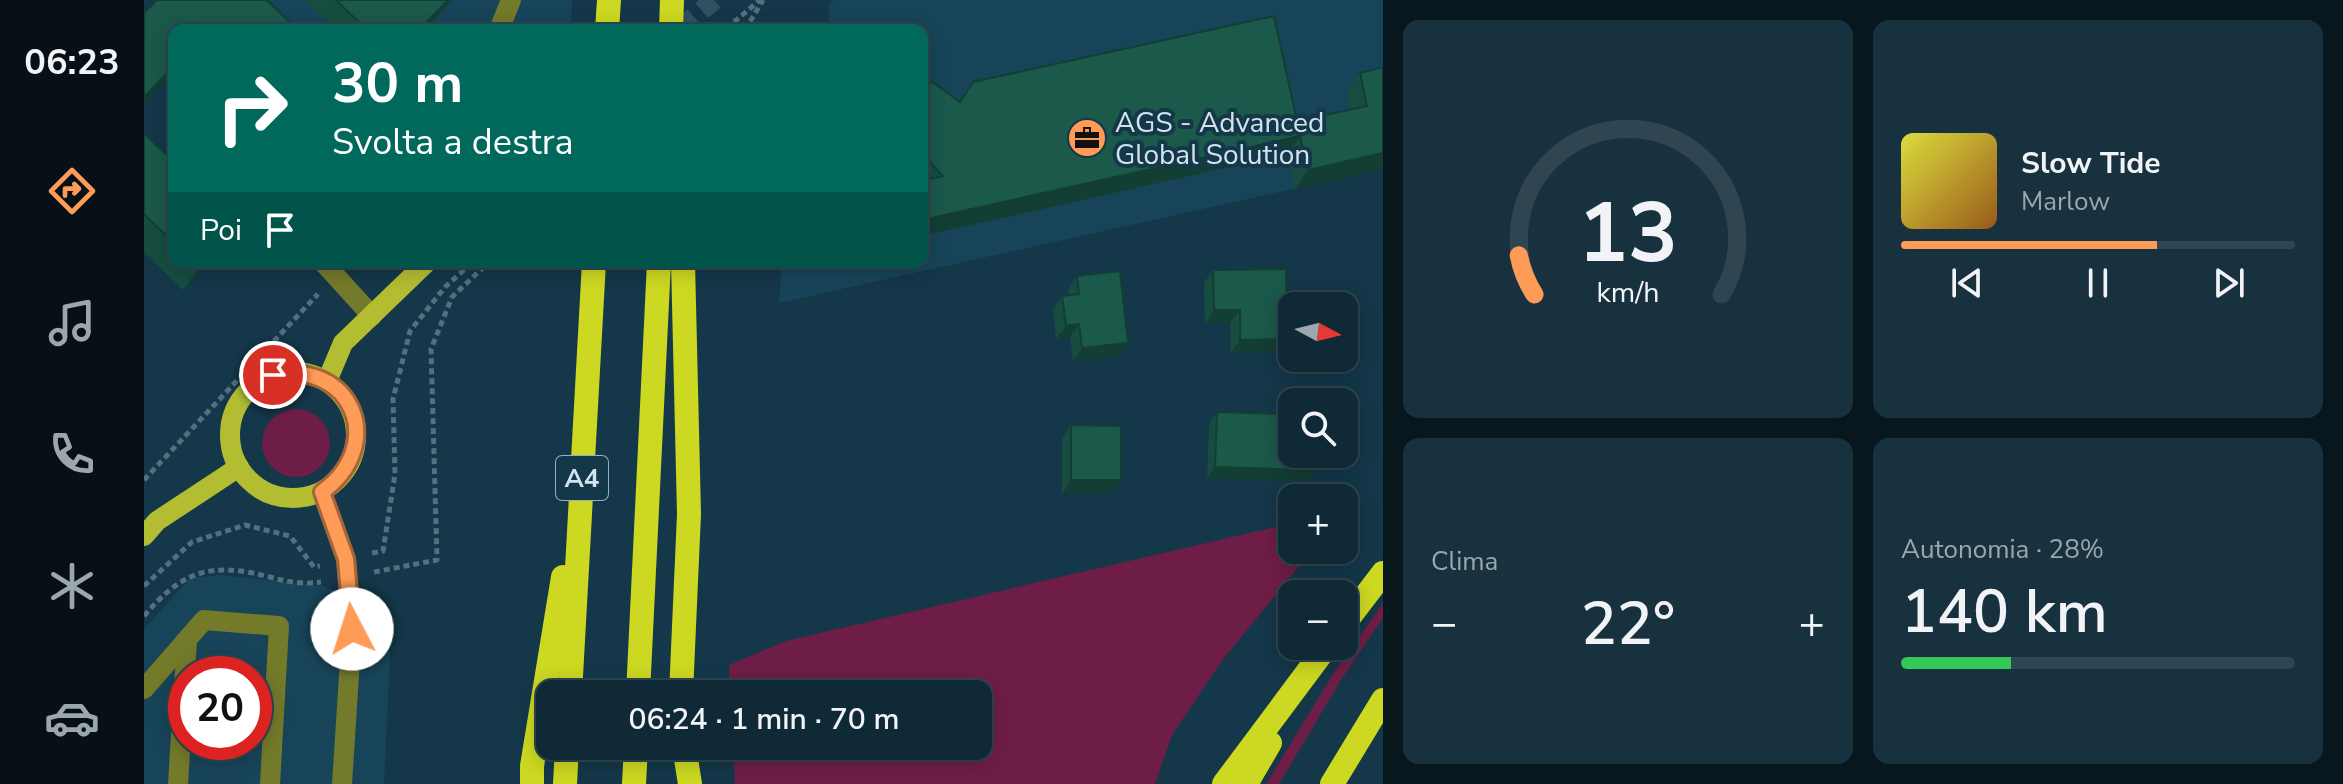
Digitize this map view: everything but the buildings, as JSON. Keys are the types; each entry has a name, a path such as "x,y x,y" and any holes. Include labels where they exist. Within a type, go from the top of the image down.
{"highway":[{"path":"607,24 609,0"},
{"path":"672,24 674,0"},
{"path":"674,0 676,24"},
{"name":"A4","path":"571,680 594,268"},
{"name":"A4","path":"639,680 659,268"},
{"path":"682,680 689,514 683,268"},
{"name":"A4","path":"532,784 532,766 584,453"},
{"path":"1358,606 1383,573"},
{"path":"1224,784 1318,660"},
{"path":"1246,784 1320,660"},
{"path":"1332,784 1383,700"},
{"path":"565,784 566,760"},
{"path":"634,784 635,760"},
{"path":"686,760 690,784"}],"main road":[{"path":"327,381 343,343 421,268"},
{"path":"291,371 310,373 327,381 342,394 352,410 357,428 349,465 322,492 285,498 266,492 251,482 239,467 232,449 230,431 234,413 250,390 273,375 291,371"},
{"path":"144,536 157,521 239,467"}],"lane":[{"path":"501,24 511,0"},
{"path":"330,268 372,316"},
{"path":"322,492 346,559 352,629 342,784"},
{"path":"144,689 204,620 279,626 270,784"},
{"path":"178,784 187,640"}],"path":[{"path":"734,22 761,0"},
{"path":"748,24 761,0"},
{"path":"144,480 330,268"},
{"path":"144,616 182,580 211,569 247,572 298,585 437,560 431,349 452,297 483,268"}],"shaded area":[{"path":"265,0 572,0 571,24 288,24"},
{"path":"1383,0 1383,169 779,303 782,268 928,268 928,24 829,24 829,2"},
{"path":"296,409 320,419 330,443 320,467 296,477 272,467 262,443 272,419"},
{"path":"1278,526 1278,564 1301,564 1288,580 1278,580 1278,592 1221,662 1172,735 1155,784 735,784 734,760 992,760 992,680 730,680 729,665 786,641"},
{"path":"221,575 324,586 392,615 384,784 144,784 144,629 190,578"},
{"path":"1383,603 1383,618 1358,655 1358,638"},
{"path":"1343,660 1355,660 1279,784 1266,784"}],"tunnel":[{"path":"686,24 714,0"}],"place":[{"name":"AGS - Advanced Global Solution","path":"1087,138"}],"route":[{"path":"273,375 291,371 310,373 327,381 342,394 352,410 357,428 349,465 322,492 346,559 352,629"}]}
